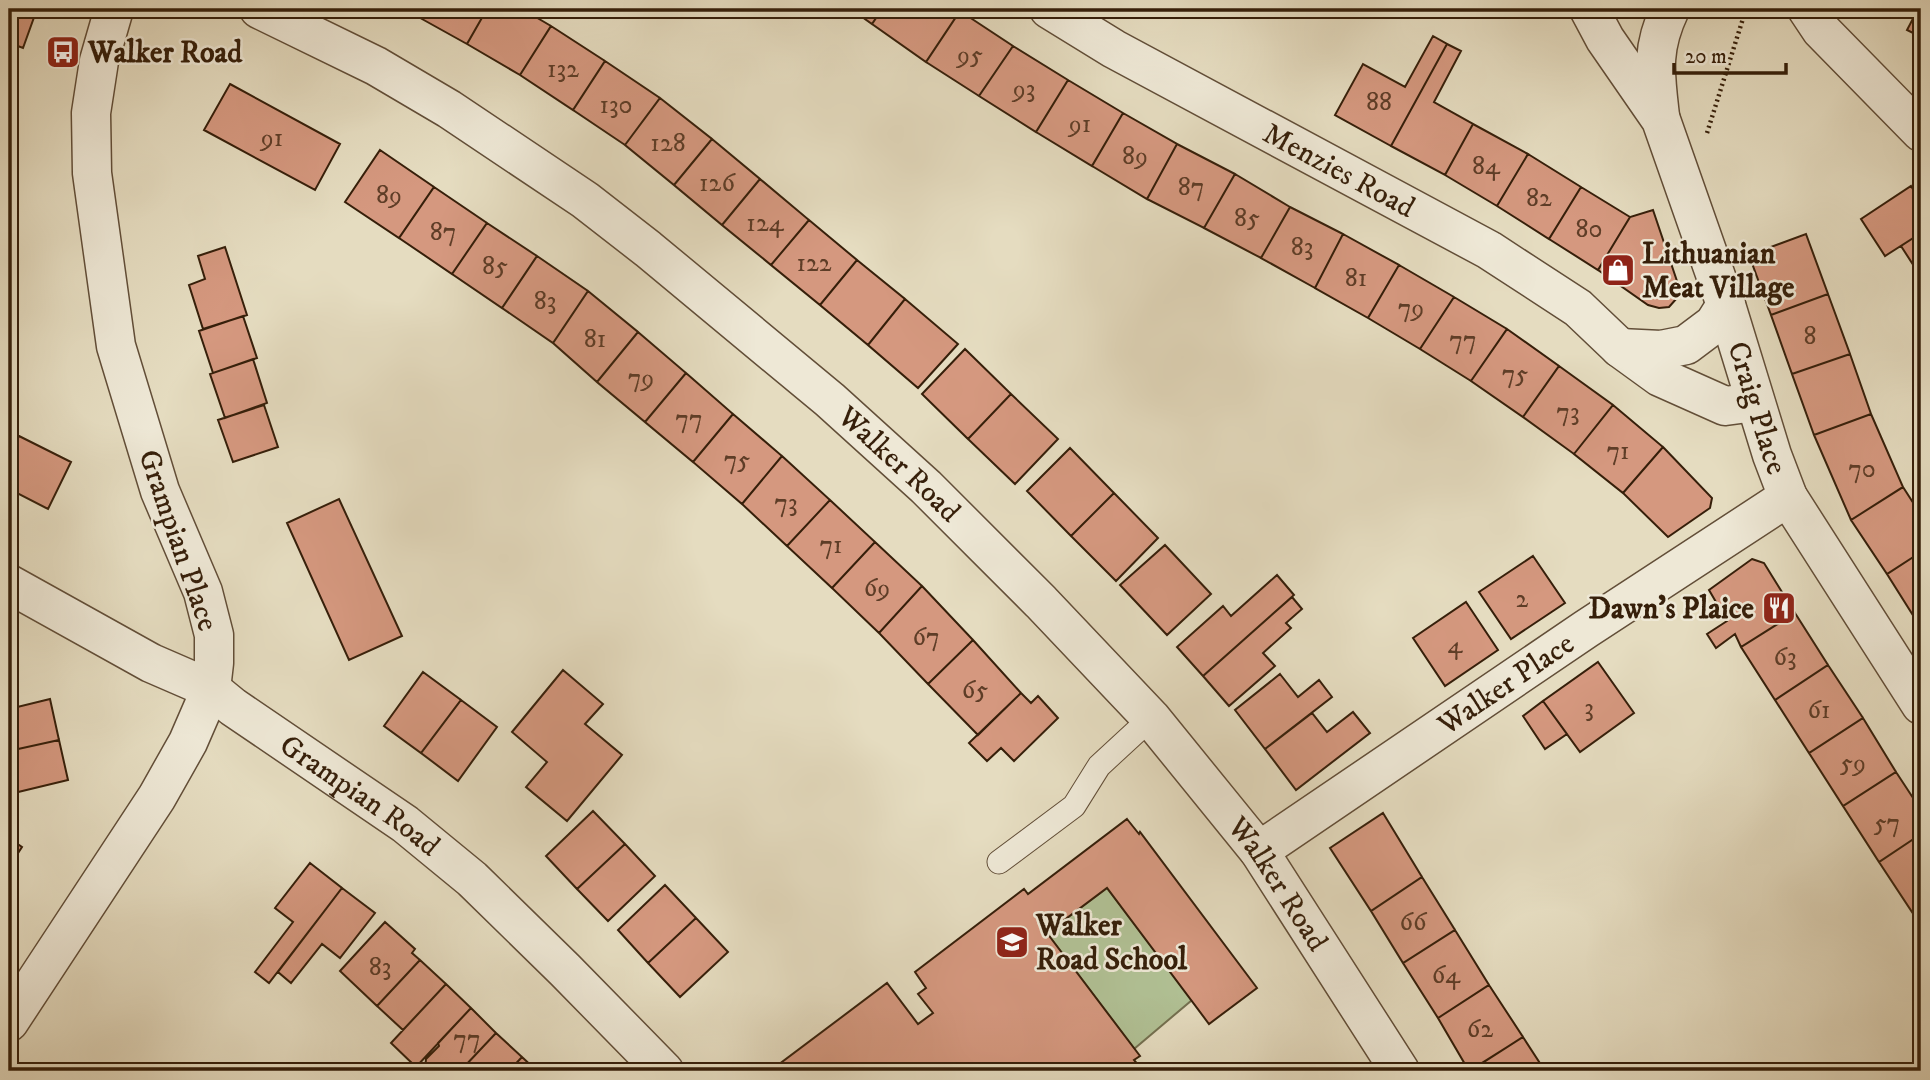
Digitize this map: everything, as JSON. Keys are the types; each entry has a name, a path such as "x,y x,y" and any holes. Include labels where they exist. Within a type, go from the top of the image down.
{"street":[{"name":"Grampian Place","path":"9,1022 157,797 188,742 211,690 215,663 210,613 160,491 116,346 92,173 91,113 99,61 114,9"},
{"name":"Walker Road","path":"259,9 376,66 450,109 585,200 649,249 830,400 926,487 1041,602 1151,718 1259,851 1400,1071"},
{"name":"Menzies Road","path":"1049,9 1114,49 1489,250 1578,308 1620,348 1660,377 1725,406 1755,402"},
{"name":"Craig Place","path":"1589,9 1605,39 1661,120 1726,305 1755,402 1788,497"},
{"name":"Craig Place","path":"1661,120 1655,59 1662,26 1670,9"},
{"path":"1786,9 1814,20 1921,132"},
{"path":"1620,348 1661,350 1686,345 1714,324 1726,305"},
{"path":"1788,497 1921,705"},
{"name":"Walker Place","path":"1259,851 1586,629 1788,497"},
{"name":"Grampian Road","path":"9,584 151,663 211,690 242,714 405,824 472,879 663,1071"}],"lane":[{"path":"999,862 1074,806 1099,765 1151,718"}],"path":[{"path":"1680,170 1704,143 1746,9"}],"green space":[{"path":"1107,888 1192,1000 1134,1049 1047,933"}],"building":[{"path":"9,9 37,9 23,48 18,46 12,64 9,63"},
{"path":"416,9 487,9 467,44 413,14"},
{"path":"487,9 522,9 551,26 520,75 467,44"},
{"path":"851,9 882,9 872,24"},
{"path":"882,9 960,11 926,62 872,24"},
{"path":"1918,9 1921,9 1921,37 1907,30"},
{"path":"960,11 1013,46 979,96 926,62"},
{"path":"551,26 605,61 573,110 520,75"},
{"path":"1433,36 1447,44 1391,146 1335,115 1363,64 1405,87"},
{"path":"1447,44 1461,51 1434,102 1473,124 1445,175 1391,146"},
{"path":"1013,46 1068,80 1036,132 979,96"},
{"path":"605,61 660,98 625,145 573,110"},
{"path":"1068,80 1123,113 1092,166 1036,132"},
{"path":"230,84 340,144 315,190 204,130"},
{"path":"660,98 712,139 674,185 625,145"},
{"path":"1123,113 1177,144 1147,199 1092,166"},
{"path":"1473,124 1528,154 1497,206 1445,175"},
{"path":"712,139 760,179 722,225 674,185"},
{"path":"1177,144 1235,174 1204,228 1147,199"},
{"path":"380,150 434,187 399,238 345,202"},
{"path":"1528,154 1581,187 1549,239 1497,206"},
{"path":"1235,174 1290,207 1261,258 1204,228"},
{"path":"760,179 809,220 771,265 722,225"},
{"path":"1911,186 1921,202 1921,233 1885,256 1861,219"},
{"path":"434,187 487,223 452,274 399,238"},
{"path":"1581,187 1630,217 1598,270 1549,239"},
{"path":"1290,207 1343,234 1315,288 1261,258"},
{"path":"1653,210 1679,287 1677,298 1669,307 1648,305 1598,270 1630,217"},
{"path":"809,220 857,260 820,305 771,265"},
{"path":"487,223 537,256 502,308 452,274"},
{"path":"1921,233 1921,277 1901,246"},
{"path":"1343,234 1399,265 1368,318 1315,288"},
{"path":"1806,234 1828,294 1771,315 1749,255"},
{"path":"225,247 247,315 203,329 189,285 205,279 198,256"},
{"path":"537,256 588,291 553,343 502,308"},
{"path":"857,260 905,299 868,345 820,305"},
{"path":"1399,265 1454,297 1420,349 1368,318"},
{"path":"588,291 638,332 597,382 553,343"},
{"path":"1828,294 1850,354 1792,374 1771,315"},
{"path":"1454,297 1507,329 1471,381 1420,349"},
{"path":"905,299 958,344 918,388 868,345"},
{"path":"243,316 257,358 213,373 199,331"},
{"path":"1507,329 1559,366 1523,417 1471,381"},
{"path":"638,332 686,373 645,422 597,382"},
{"path":"965,349 1011,394 968,439 922,394"},
{"path":"1850,354 1871,414 1814,435 1792,374"},
{"path":"253,359 267,403 225,418 210,374"},
{"path":"1559,366 1613,405 1574,454 1523,417"},
{"path":"686,373 733,414 693,462 645,422"},
{"path":"1011,394 1058,439 1015,484 968,439"},
{"path":"264,405 278,447 233,462 218,420"},
{"path":"1613,405 1663,447 1623,493 1574,454"},
{"path":"733,414 782,456 742,504 693,462"},
{"path":"1871,414 1903,487 1851,520 1814,435"},
{"path":"9,431 19,436 9,457"},
{"path":"19,436 71,462 48,509 9,489 9,457"},
{"path":"1663,447 1712,498 1710,508 1668,537 1623,493"},
{"path":"1070,448 1114,493 1071,536 1027,491"},
{"path":"782,456 830,500 787,546 742,504"},
{"path":"1903,487 1921,515 1921,552 1887,574 1851,520"},
{"path":"1114,493 1158,538 1116,581 1071,536"},
{"path":"339,499 402,636 349,660 287,523"},
{"path":"830,500 875,542 832,588 787,546"},
{"path":"875,542 922,586 879,633 832,588"},
{"path":"1165,545 1211,594 1167,635 1120,585"},
{"path":"1921,552 1921,628 1887,574"},
{"path":"1533,556 1565,603 1511,639 1479,592"},
{"path":"1752,559 1764,563 1795,613 1741,647 1735,634 1716,648 1707,634 1727,621 1709,590"},
{"path":"1277,575 1294,595 1203,676 1177,647 1223,606 1231,616"},
{"path":"922,586 973,640 928,684 879,633"},
{"path":"1292,597 1302,609 1286,623 1291,628 1263,653 1275,666 1229,706 1203,676"},
{"path":"1466,602 1498,650 1445,686 1413,638"},
{"path":"1795,613 1828,665 1775,700 1741,647"},
{"path":"973,640 1021,693 978,735 928,684"},
{"path":"1598,662 1634,713 1580,752 1543,701"},
{"path":"1828,665 1863,718 1809,753 1775,700"},
{"path":"563,670 603,704 585,724 622,755 567,821 526,787 547,762 512,732"},
{"path":"423,672 461,700 421,753 384,726"},
{"path":"1280,674 1298,697 1319,680 1332,697 1265,749 1235,710"},
{"path":"1021,693 1031,703 1038,696 1058,718 1014,761 1001,748 987,761 969,743"},
{"path":"50,699 59,740 9,751 9,709"},
{"path":"461,700 497,727 458,781 421,753"},
{"path":"1543,701 1567,734 1545,749 1523,716"},
{"path":"1353,712 1370,733 1296,790 1265,749 1312,713 1327,732"},
{"path":"1863,718 1896,772 1843,806 1809,753"},
{"path":"59,740 68,780 14,793 9,771 9,751"},
{"path":"1896,772 1921,810 1921,834 1879,862 1843,806"},
{"path":"593,811 625,844 577,889 546,856"},
{"path":"1383,813 1422,877 1371,911 1330,848"},
{"path":"1127,819 1139,834 1140,832 1257,988 1209,1024 1107,888 1047,933 1140,1056 1134,1060 1143,1071 783,1071 778,1065 887,983 918,1024 933,1013 918,994 926,988 915,972 1024,889 1028,894"},
{"path":"1921,834 1921,910 1914,915 1879,862"},
{"path":"9,838 22,847 9,867"},
{"path":"625,844 655,876 608,921 577,889"},
{"path":"310,863 342,888 269,983 255,972 293,922 275,908"},
{"path":"1422,877 1455,930 1403,963 1371,911"},
{"path":"665,885 696,918 648,963 618,930"},
{"path":"342,888 375,913 340,958 322,944 291,983 278,972"},
{"path":"696,918 728,952 680,997 648,963"},
{"path":"385,922 415,949 412,953 420,960 377,1006 340,971"},
{"path":"1455,930 1489,985 1438,1018 1403,963"},
{"path":"420,960 446,984 403,1030 377,1006"},
{"path":"446,984 471,1008 416,1067 391,1043"},
{"path":"1489,985 1523,1037 1469,1071 1438,1018"},
{"path":"471,1008 496,1033 463,1068 461,1065 455,1071 425,1070 426,1059"},
{"path":"496,1033 522,1057 509,1071 467,1071 463,1068"},
{"path":"1523,1037 1545,1071 1470,1071"},
{"path":"522,1057 537,1071 509,1071"}],"place":[{"name":"Walker Road","path":"63,52"},
{"name":"Lithuanian Meat Village","path":"1618,270"},
{"name":"Dawn's Plaice","path":"1779,608"},
{"name":"Walker Road School","path":"1012,942"}]}
